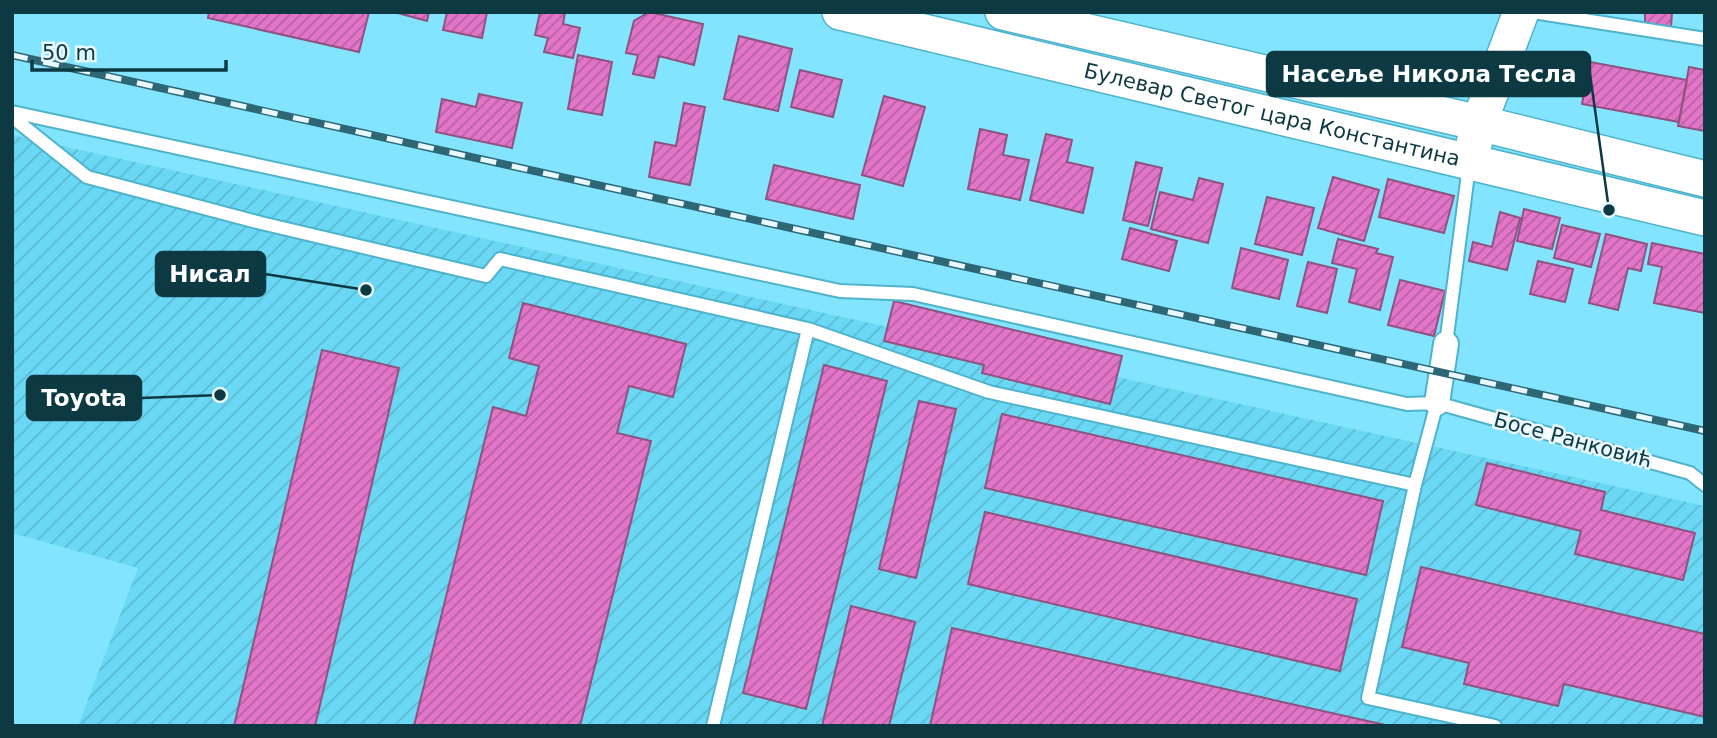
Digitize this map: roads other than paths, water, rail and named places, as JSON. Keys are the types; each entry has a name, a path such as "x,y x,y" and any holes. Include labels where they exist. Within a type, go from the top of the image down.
{"main road":[{"name":"Булевар Светог цара Константина","path":"840,12 1705,218"},
{"name":"Булевар Светог цара Константина","path":"1003,12 1479,123 1705,179"},
{"path":"1469,162 1479,123 1521,12"}],"street":[{"path":"1437,403 1446,344"}],"lane":[{"path":"1533,12 1705,39"},
{"path":"12,115 87,177 261,223 486,276 500,259 808,329 989,392 1415,485"},
{"name":"Босе Ранковић","path":"12,115 840,291 913,294 1407,404 1437,403 1690,473 1705,485"},
{"path":"1446,344 1469,162"},
{"path":"713,726 808,329"},
{"path":"1437,403 1415,485 1368,698 1495,726"}],"railway":[{"path":"12,55 1705,431"}],"place":[{"name":"Насеље Никола Тесла","path":"1609,210"},
{"name":"Нисал","path":"366,290"},
{"name":"Toyota","path":"220,395"}]}
